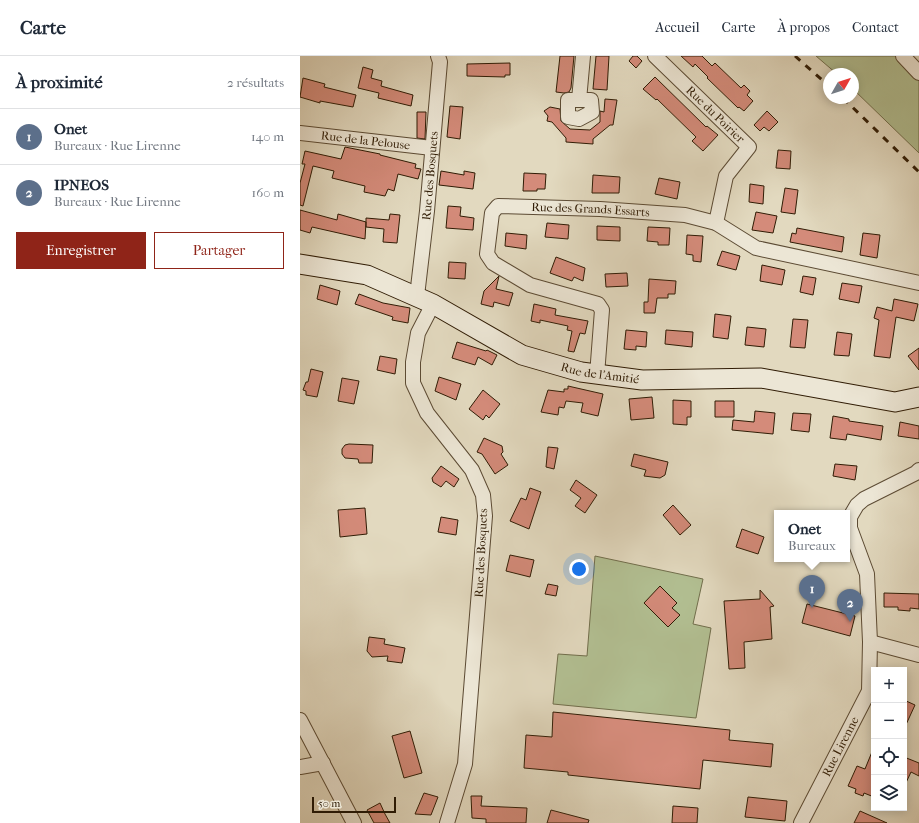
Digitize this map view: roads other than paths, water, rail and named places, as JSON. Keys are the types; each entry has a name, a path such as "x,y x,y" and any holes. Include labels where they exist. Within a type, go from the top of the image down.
{"street":[{"name":"Rue des Bosquets","path":"438,56 440,62 432,148 425,300 413,362 413,383 427,413 472,470 483,495 485,516 465,764 447,823"},
{"path":"579,100 583,56"},
{"name":"Rue du Poirier","path":"655,56 749,147 726,176 716,223"},
{"path":"903,56 919,73"},
{"name":"Rue de la Pelouse","path":"300,133 432,148"},
{"name":"Rue des Grands Essarts","path":"597,375 602,310 598,304 530,285 493,263 487,254 492,213 498,206 600,209 685,215 716,223 756,248 919,283"},
{"name":"Rue de l'Amitié","path":"300,264 367,275 425,300 522,355 597,375 642,380 761,378 895,402 919,398"},
{"name":"Rue Lirenne","path":"801,823 869,691 870,642 867,574 850,528 850,517 857,505 864,499 916,473 919,470"},
{"path":"870,642 919,655"},
{"path":"300,720 354,823"},
{"path":"300,767 323,763"}],"railway":[{"path":"795,56 823,81"},
{"path":"849,104 919,172"}],"place":[{"name":"Onet","path":"812,608"},
{"name":"IPNEOS","path":"850,622"}]}
